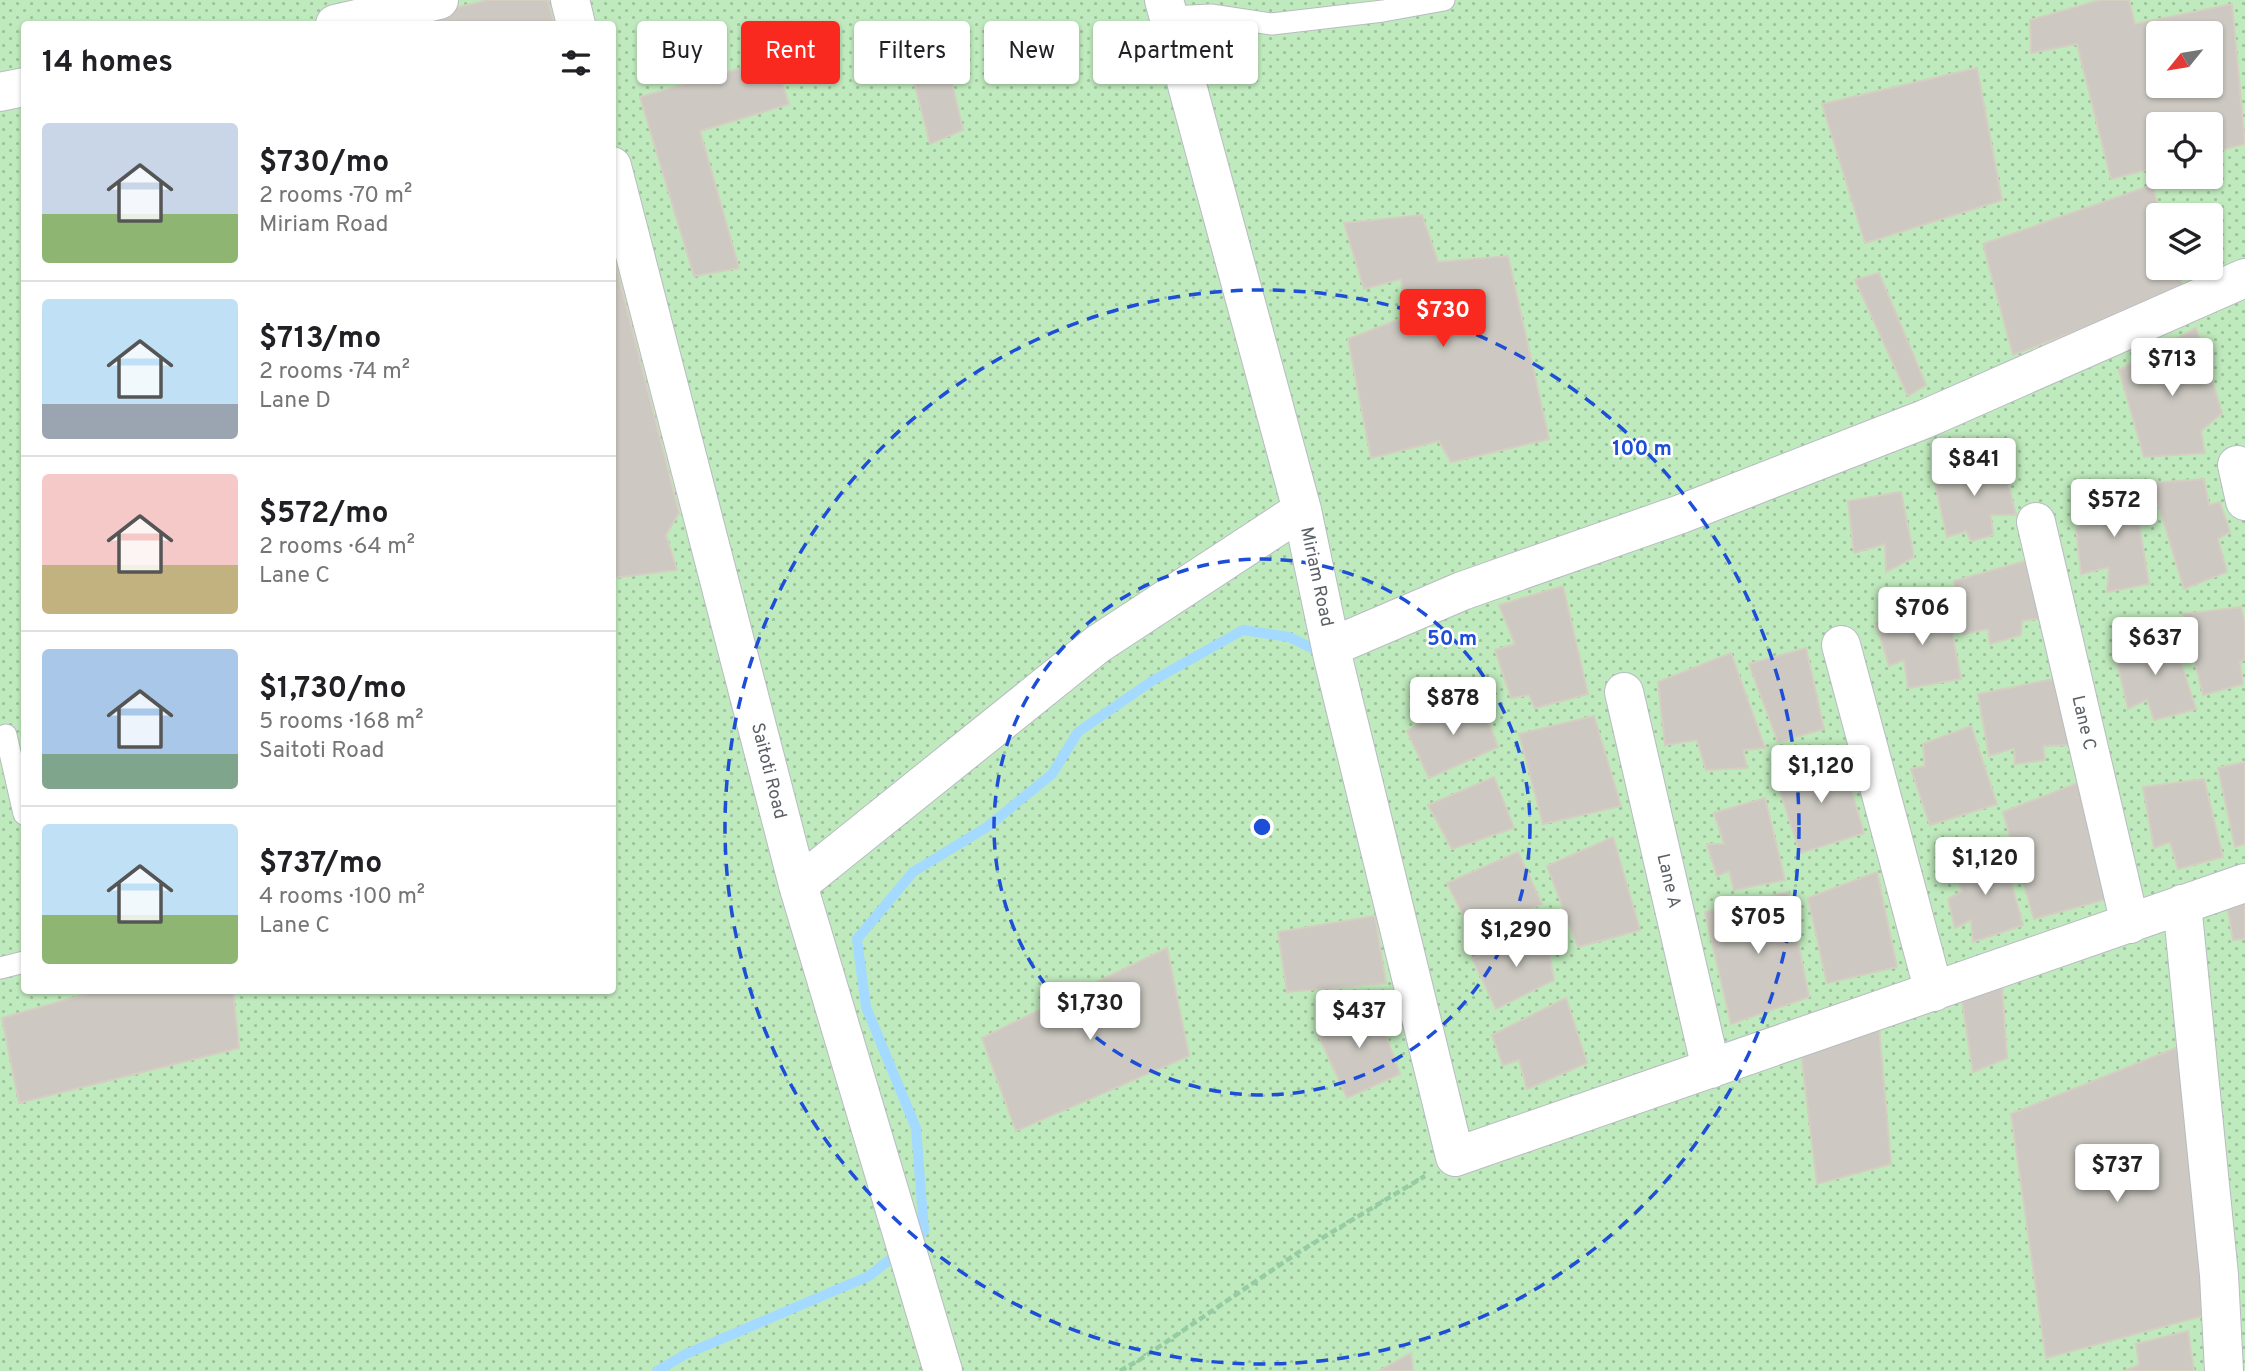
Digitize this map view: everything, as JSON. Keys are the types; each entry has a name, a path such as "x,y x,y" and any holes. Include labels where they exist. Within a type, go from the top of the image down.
{"street":[{"path":"345,15 439,0"},
{"path":"570,0 575,21"},
{"name":"Miriam Road","path":"1167,9 1302,510 1331,647 1455,1157"},
{"path":"0,92 21,88"},
{"name":"Saitoti Road","path":"616,181 798,885 943,1371"},
{"path":"1331,647 1462,591 1681,514 1925,419 2245,278"},
{"path":"798,885 1098,644 1302,510"},
{"name":"Lane C","path":"2036,522 2130,924"},
{"path":"1841,645 1934,992"},
{"name":"Lane A","path":"1625,692 1711,1069"},
{"path":"1455,1157 2245,883"},
{"path":"2182,904 2219,1275 2224,1371"}],"lane":[{"path":"1167,9 1272,24 1383,11 1444,0"},
{"path":"6,735 21,801"},
{"path":"0,968 21,963"}],"path":[{"path":"1120,1371 1299,1252 1455,1157"}],"green space":[{"path":"0,0 2245,0 2245,1371 0,1371"}],"building":[{"path":"488,0 548,0 553,21 400,21"},
{"path":"2100,0 2129,0 2135,24 2146,22 2146,98 2223,98 2223,21 2150,21 2232,4 2245,144 2223,150 2223,112 2146,112 2146,170 2111,179 2077,44 2031,53 2030,20"},
{"path":"741,68 741,84 782,84 789,104 700,131 739,268 694,276 640,97 686,84 727,84 727,72"},
{"path":"1977,68 2002,200 1865,243 1822,104"},
{"path":"915,84 952,84 963,130 930,144"},
{"path":"2146,187 2153,189 2157,203 2146,203 2146,280 2181,280 2184,290 2013,355 1983,244"},
{"path":"1422,215 1438,262 1508,256 1549,439 1451,462 1439,441 1371,458 1348,339 1405,317 1401,279 1364,289 1344,223"},
{"path":"616,267 679,513 666,535 677,570 616,578"},
{"path":"1879,273 1926,385 1908,396 1855,280"},
{"path":"2196,328 2222,413 2201,431 2205,453 2144,457 2119,370"},
{"path":"2002,457 2016,515 1991,515 1993,535 1971,541 1966,531 1947,537 1933,474"},
{"path":"2204,479 2209,505 2220,502 2230,532 2218,539 2227,572 2184,589 2152,483"},
{"path":"2133,487 2149,584 2107,592 2109,567 2081,574 2076,528 2097,521 2088,488"},
{"path":"1901,492 1914,557 1886,572 1885,544 1854,553 1848,501"},
{"path":"2029,560 2044,618 2022,621 2021,635 1990,644 1988,629 1963,634 1954,581"},
{"path":"1563,586 1588,694 1535,708 1529,695 1511,698 1495,650 1515,644 1499,605"},
{"path":"1947,606 1961,679 1908,688 1904,660 1889,666 1876,623"},
{"path":"2241,607 2245,623 2245,659 2240,662 2243,684 2203,695 2183,614"},
{"path":"2171,632 2196,709 2154,720 2147,699 2128,709 2115,653"},
{"path":"1806,648 1824,729 1778,742 1749,664"},
{"path":"1731,653 1765,748 1743,750 1747,768 1706,770 1697,740 1665,745 1658,682"},
{"path":"2059,678 2071,745 2043,746 2045,760 2015,764 2014,748 1989,756 1978,694"},
{"path":"1478,693 1498,747 1429,778 1407,731"},
{"path":"1594,716 1621,806 1543,824 1519,734"},
{"path":"1971,726 1997,804 1930,825 1911,769 1925,766 1923,744"},
{"path":"1840,752 1864,833 1800,853 1777,782"},
{"path":"2245,762 2245,844 2235,847 2218,768"},
{"path":"1494,777 1514,828 1452,849 1428,805"},
{"path":"2204,779 2223,857 2178,869 2170,842 2154,848 2143,787"},
{"path":"2080,782 2110,898 2034,919 2003,812"},
{"path":"1765,798 1785,880 1734,890 1729,871 1717,876 1707,844 1724,844 1714,813"},
{"path":"1613,837 1640,930 1578,947 1547,866"},
{"path":"2002,849 2023,925 1973,942 1971,920 1955,928 1948,899 1962,891 1953,867"},
{"path":"1518,852 1542,904 1471,931 1447,883"},
{"path":"1877,872 1897,967 1827,983 1808,898"},
{"path":"1788,892 1809,997 1731,1024 1705,912"},
{"path":"2245,904 2245,939 2233,940 2228,910"},
{"path":"1375,916 1386,983 1287,992 1278,932"},
{"path":"1545,931 1554,980 1496,1009 1472,958"},
{"path":"1167,948 1189,1056 1016,1131 982,1038"},
{"path":"2002,985 2007,1058 1973,1072 1962,1001"},
{"path":"86,994 233,994 239,1048 19,1103 2,1018"},
{"path":"1566,998 1587,1063 1527,1089 1519,1060 1503,1065 1492,1035"},
{"path":"1374,1002 1400,1074 1347,1098 1316,1030"},
{"path":"1879,1027 1891,1164 1817,1184 1801,1053"},
{"path":"2193,1041 2214,1313 2046,1358 2011,1114"},
{"path":"2188,1331 2194,1371 2124,1371 2139,1365 2136,1344"},
{"path":"1411,1353 1413,1371 1379,1371"}],"waterway":[{"path":"912,1242 924,1231 916,1128 866,1007 857,939 913,872 987,827 1052,774 1078,732 1152,681 1243,630 1289,637 1322,653"},
{"path":"657,1371 686,1354 869,1276 899,1252"}]}
